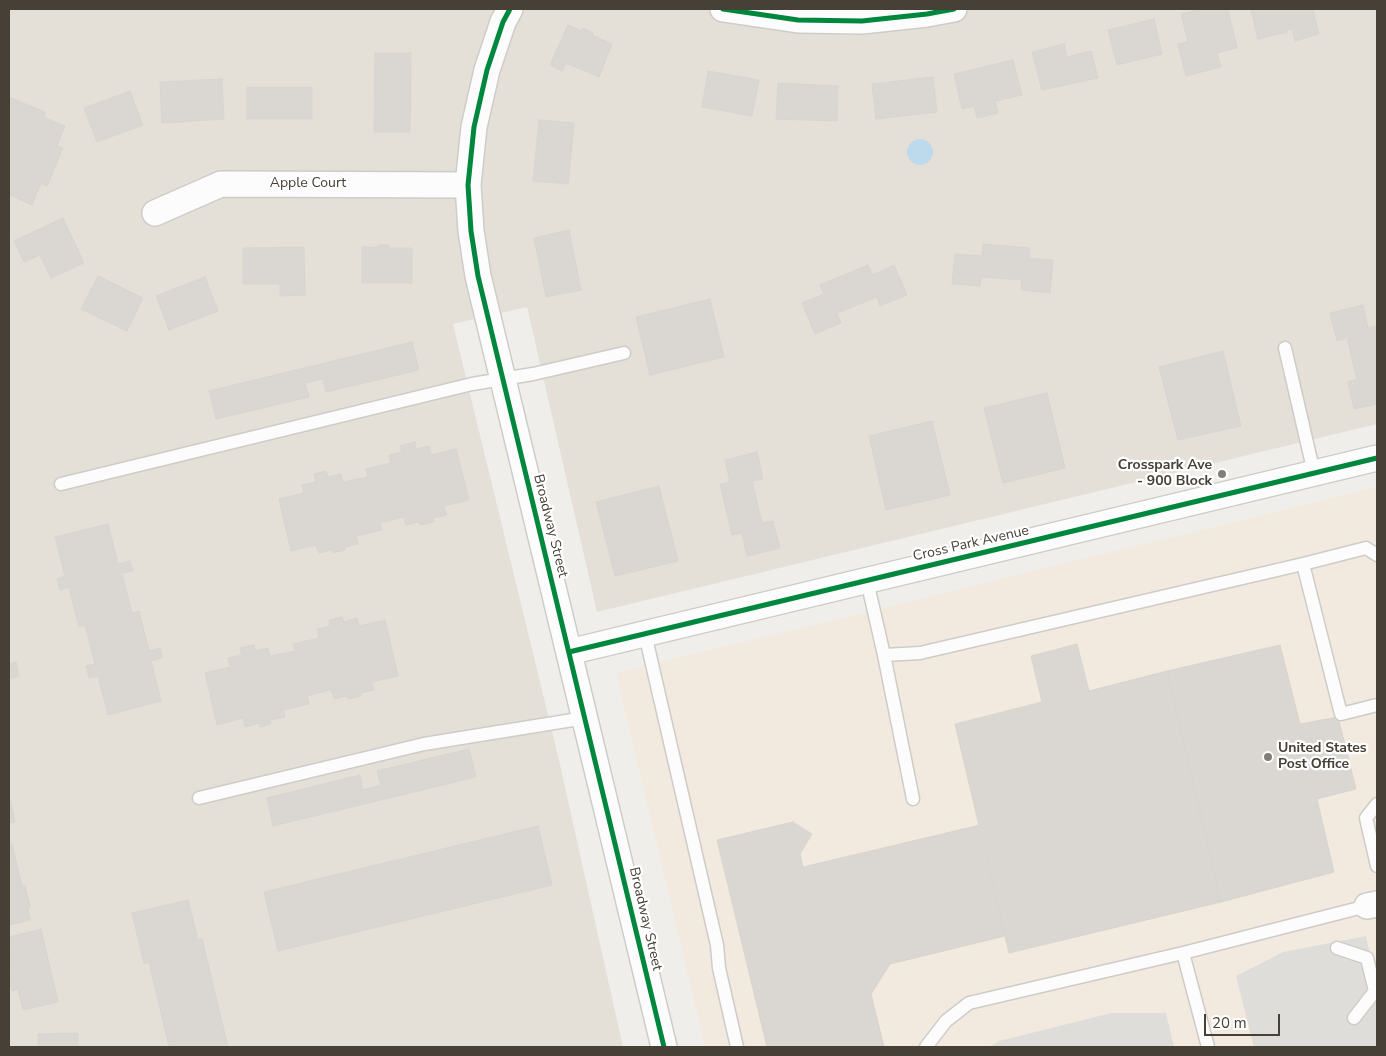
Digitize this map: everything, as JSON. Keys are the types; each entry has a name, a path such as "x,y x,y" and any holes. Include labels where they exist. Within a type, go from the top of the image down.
{"street":[{"name":"Broadway Street","path":"510,9 503,22 487,70 474,127 468,185 471,231 478,276 502,378 570,652 664,1047"},
{"path":"723,9 798,20 862,15 927,14 954,9"},
{"name":"Apple Court","path":"154,212 221,184 468,185"},
{"name":"Cross Park Avenue","path":"570,652 1377,458"}],"lane":[{"path":"1285,348 1314,473"},
{"path":"61,484 472,384 533,374 624,353"},
{"path":"884,655 920,652 1366,548 1377,555"},
{"path":"1302,564 1341,714 1377,706"},
{"path":"867,581 913,799"},
{"path":"645,634 714,935 719,968 737,1047"},
{"path":"199,798 424,744 585,718"},
{"path":"1377,804 1366,818 1377,866"},
{"path":"926,1047 946,1021 969,1003 1183,953 1372,905"},
{"path":"1338,948 1367,958 1375,991 1354,1018"},
{"path":"1183,953 1208,1047"}],"shaded area":[{"path":"9,9 1377,9 1377,424 597,612 527,307 453,324 559,760 623,1047 9,1047"},
{"path":"1377,487 1377,1047 705,1047 616,673"},
{"path":"1366,936 1377,985 1377,1047 1254,1047 1236,976 1283,952"},
{"path":"1111,1013 1166,1013 1174,1047 990,1047 999,1041"}],"water":[{"path":"920,139 929,143 933,152 929,161 920,165 911,161 907,152 911,143"}],"building":[{"path":"1202,9 1228,9 1237,48 1217,53 1221,67 1186,76 1178,44 1188,42 1181,14"},
{"path":"1313,9 1319,34 1295,41 1292,29 1258,39 1251,10"},
{"path":"1154,19 1162,54 1117,65 1108,30"},
{"path":"568,25 582,31 583,28 593,33 592,35 612,44 599,77 566,63 562,71 550,65"},
{"path":"1064,44 1067,57 1091,51 1098,78 1042,90 1032,52"},
{"path":"375,53 411,53 410,132 374,132"},
{"path":"1013,60 1022,95 995,101 998,113 977,118 974,106 962,109 954,74"},
{"path":"708,71 759,80 752,116 702,107"},
{"path":"933,77 937,112 876,119 872,84"},
{"path":"222,79 224,119 162,123 160,82"},
{"path":"778,83 838,86 837,121 776,119"},
{"path":"247,87 312,87 312,119 247,119"},
{"path":"130,91 143,125 97,142 84,108"},
{"path":"9,97 45,112 43,117 65,126 57,146 63,148 47,186 41,183 32,205 10,195 9,197"},
{"path":"539,120 574,123 568,184 533,181"},
{"path":"63,218 84,263 51,278 40,255 24,262 14,241"},
{"path":"569,230 581,290 546,297 534,238"},
{"path":"983,244 1030,248 1029,258 1053,260 1050,293 1021,290 1022,280 981,277 980,286 952,284 955,254 982,256"},
{"path":"379,245 389,245 389,248 412,248 412,283 362,283 362,247 379,247"},
{"path":"304,247 305,295 280,296 280,284 243,284 243,248"},
{"path":"868,265 873,275 894,265 907,295 880,306 877,297 837,313 841,323 815,334 802,303 824,294 820,285"},
{"path":"98,276 143,298 127,331 81,309"},
{"path":"205,277 218,311 169,330 156,296"},
{"path":"710,299 724,357 650,375 636,317"},
{"path":"1363,305 1368,328 1377,326 1377,404 1354,409 1348,382 1357,379 1347,338 1337,341 1330,313"},
{"path":"412,342 419,370 326,392 323,379 305,383 309,397 216,419 209,391"},
{"path":"1223,351 1241,426 1178,440 1159,367"},
{"path":"1047,393 1065,468 1003,483 984,408"},
{"path":"932,421 950,495 886,510 869,436"},
{"path":"415,442 416,449 429,446 431,455 456,449 469,500 444,506 447,515 433,518 434,522 420,525 419,522 406,525 404,517 380,523 382,530 356,536 358,544 345,547 345,550 333,553 332,550 319,553 316,545 291,551 279,499 304,493 302,485 316,482 314,474 326,471 328,477 341,474 343,482 368,477 366,469 391,463 389,455 402,452 400,446"},
{"path":"757,452 763,479 752,481 762,523 773,521 780,548 747,556 742,533 732,535 720,484 730,482 725,460"},
{"path":"659,486 678,561 615,576 596,502"},
{"path":"108,524 118,564 130,561 133,571 122,573 132,613 139,611 149,651 160,648 162,658 151,661 161,701 108,715 98,676 89,678 86,666 95,664 85,625 79,627 69,587 60,590 57,579 65,576 55,537"},
{"path":"342,617 344,622 357,618 359,626 385,620 398,676 372,682 374,690 348,699 347,696 334,699 331,690 307,696 309,704 283,710 285,717 270,720 271,724 260,727 259,723 245,727 243,718 217,725 205,673 230,667 228,658 242,655 240,648 254,645 255,651 268,648 270,656 295,651 293,644 319,638 317,629 330,626 329,620"},
{"path":"1077,644 1089,691 1167,671 1221,902 1009,953 955,724 1042,702 1031,656"},
{"name":"United States Post Office","path":"1280,645 1300,724 1338,717 1356,789 1317,799 1334,872 1221,902 1167,671"},
{"path":"16,662 19,676 9,679 9,664"},
{"path":"469,749 476,777 273,826 267,798 360,775 363,790 381,785 377,771"},
{"path":"9,795 15,822 9,823"},
{"path":"793,822 812,834 800,854 803,867 980,825 1005,936 890,964 871,994 884,1047 767,1047 717,840"},
{"path":"538,826 552,885 278,951 264,892"},
{"path":"12,844 22,886 25,885 30,907 28,908 30,920 9,925 9,845"},
{"path":"188,900 198,940 202,939 228,1047 169,1047 149,962 144,964 132,913"},
{"path":"41,929 58,1002 23,1010 18,989 12,991 9,978 9,962 11,961 9,937"},
{"path":"78,1033 78,1047 38,1047 38,1034"}],"cycle path":[{"path":"510,9 503,22 487,70 474,127 468,185 471,231 478,276 664,1047"},
{"path":"723,9 798,20 862,21 954,9"},
{"path":"569,652 1377,458"}],"place":[{"name":"Crosspark Ave - 900 Block","path":"1222,474"},
{"name":"United States Post Office","path":"1268,757"}]}
